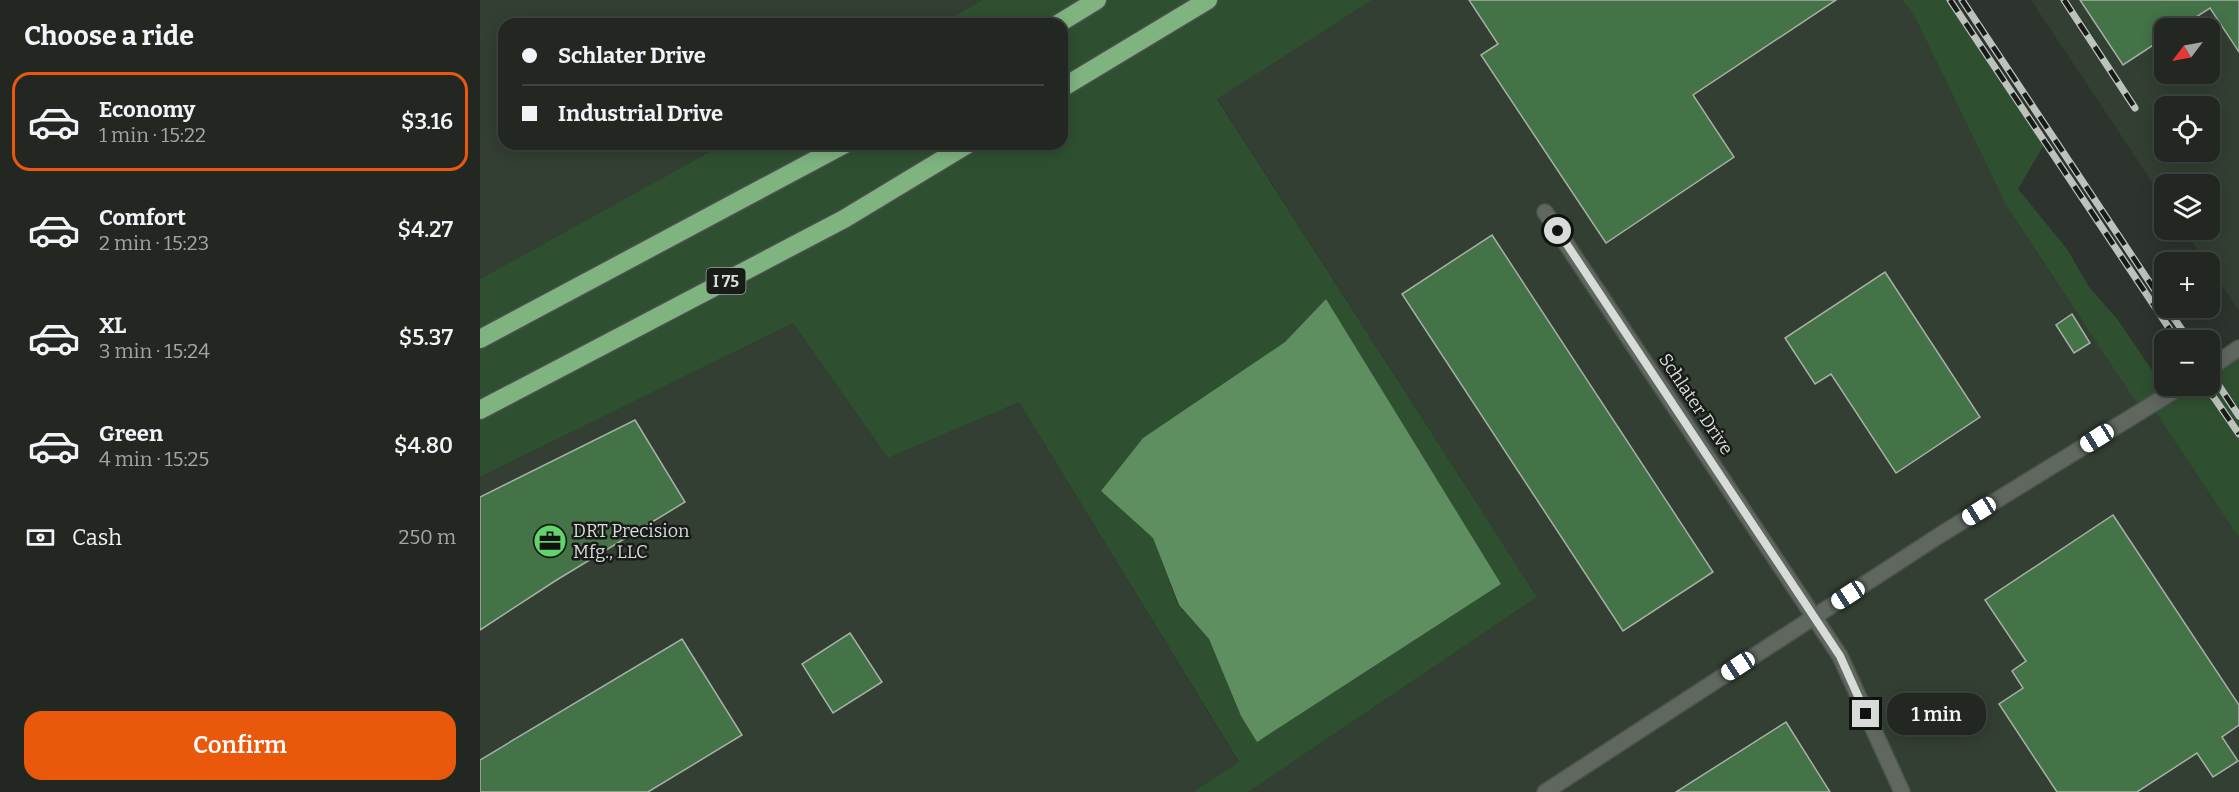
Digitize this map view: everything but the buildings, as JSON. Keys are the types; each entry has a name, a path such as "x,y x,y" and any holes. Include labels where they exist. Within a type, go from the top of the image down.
{"highway":[{"path":"1068,18 1097,0"},
{"path":"1068,84 1208,0"},
{"path":"480,339 834,150"},
{"name":"I 75","path":"480,410 844,219 958,150"}],"street":[{"name":"Schlater Drive","path":"1545,212 1840,656 1902,792"},
{"path":"2220,361 2239,348"},
{"path":"1545,792 1940,535 2166,396"}],"shaded area":[{"path":"480,0 983,0 951,18 498,18 498,150 713,150 480,279"},
{"path":"983,0 1372,0 1217,99 1537,597 1248,792 1193,792 1239,762 1019,402 888,458 793,323 480,477 480,279 713,150 1068,150 1068,18 951,18","holes":["1326,299 1241,716 1209,639 1178,605 1153,538 1101,491 1143,438 1285,342"]},
{"path":"1372,0 1903,0 1917,21 2006,205 2141,410 2151,404 2239,538 2239,792 1248,792 1537,597 1217,98"},
{"path":"1903,0 1950,0 2045,143 2018,189 2067,249 2089,287 2118,320 2154,373 2154,396 2220,396 2220,361 2239,348 2239,538 2151,405 2141,410 2006,205 1917,21"},
{"path":"2031,0 2239,0 2239,311 2220,282 2220,252 2200,252 2191,240 2220,240 2220,174 2154,174 2154,185"},
{"path":"1326,299 1501,584 1257,742 1241,716 1209,639 1179,605 1153,538 1101,491 1143,438 1285,342"},
{"path":"793,323 888,458 1019,402 1239,763 1193,792 480,792 480,477"}],"railway":[{"path":"1950,0 2170,330"},
{"path":"1962,0 2154,289"},
{"path":"2064,0 2135,108"},
{"path":"2174,318 2182,330"},
{"path":"2220,387 2239,416"},
{"path":"2213,396 2239,434"}],"place":[{"name":"DRT Precision Mfg., LLC","path":"550,541"}],"route":[{"path":"1558,231 1840,656 1866,714"}]}
